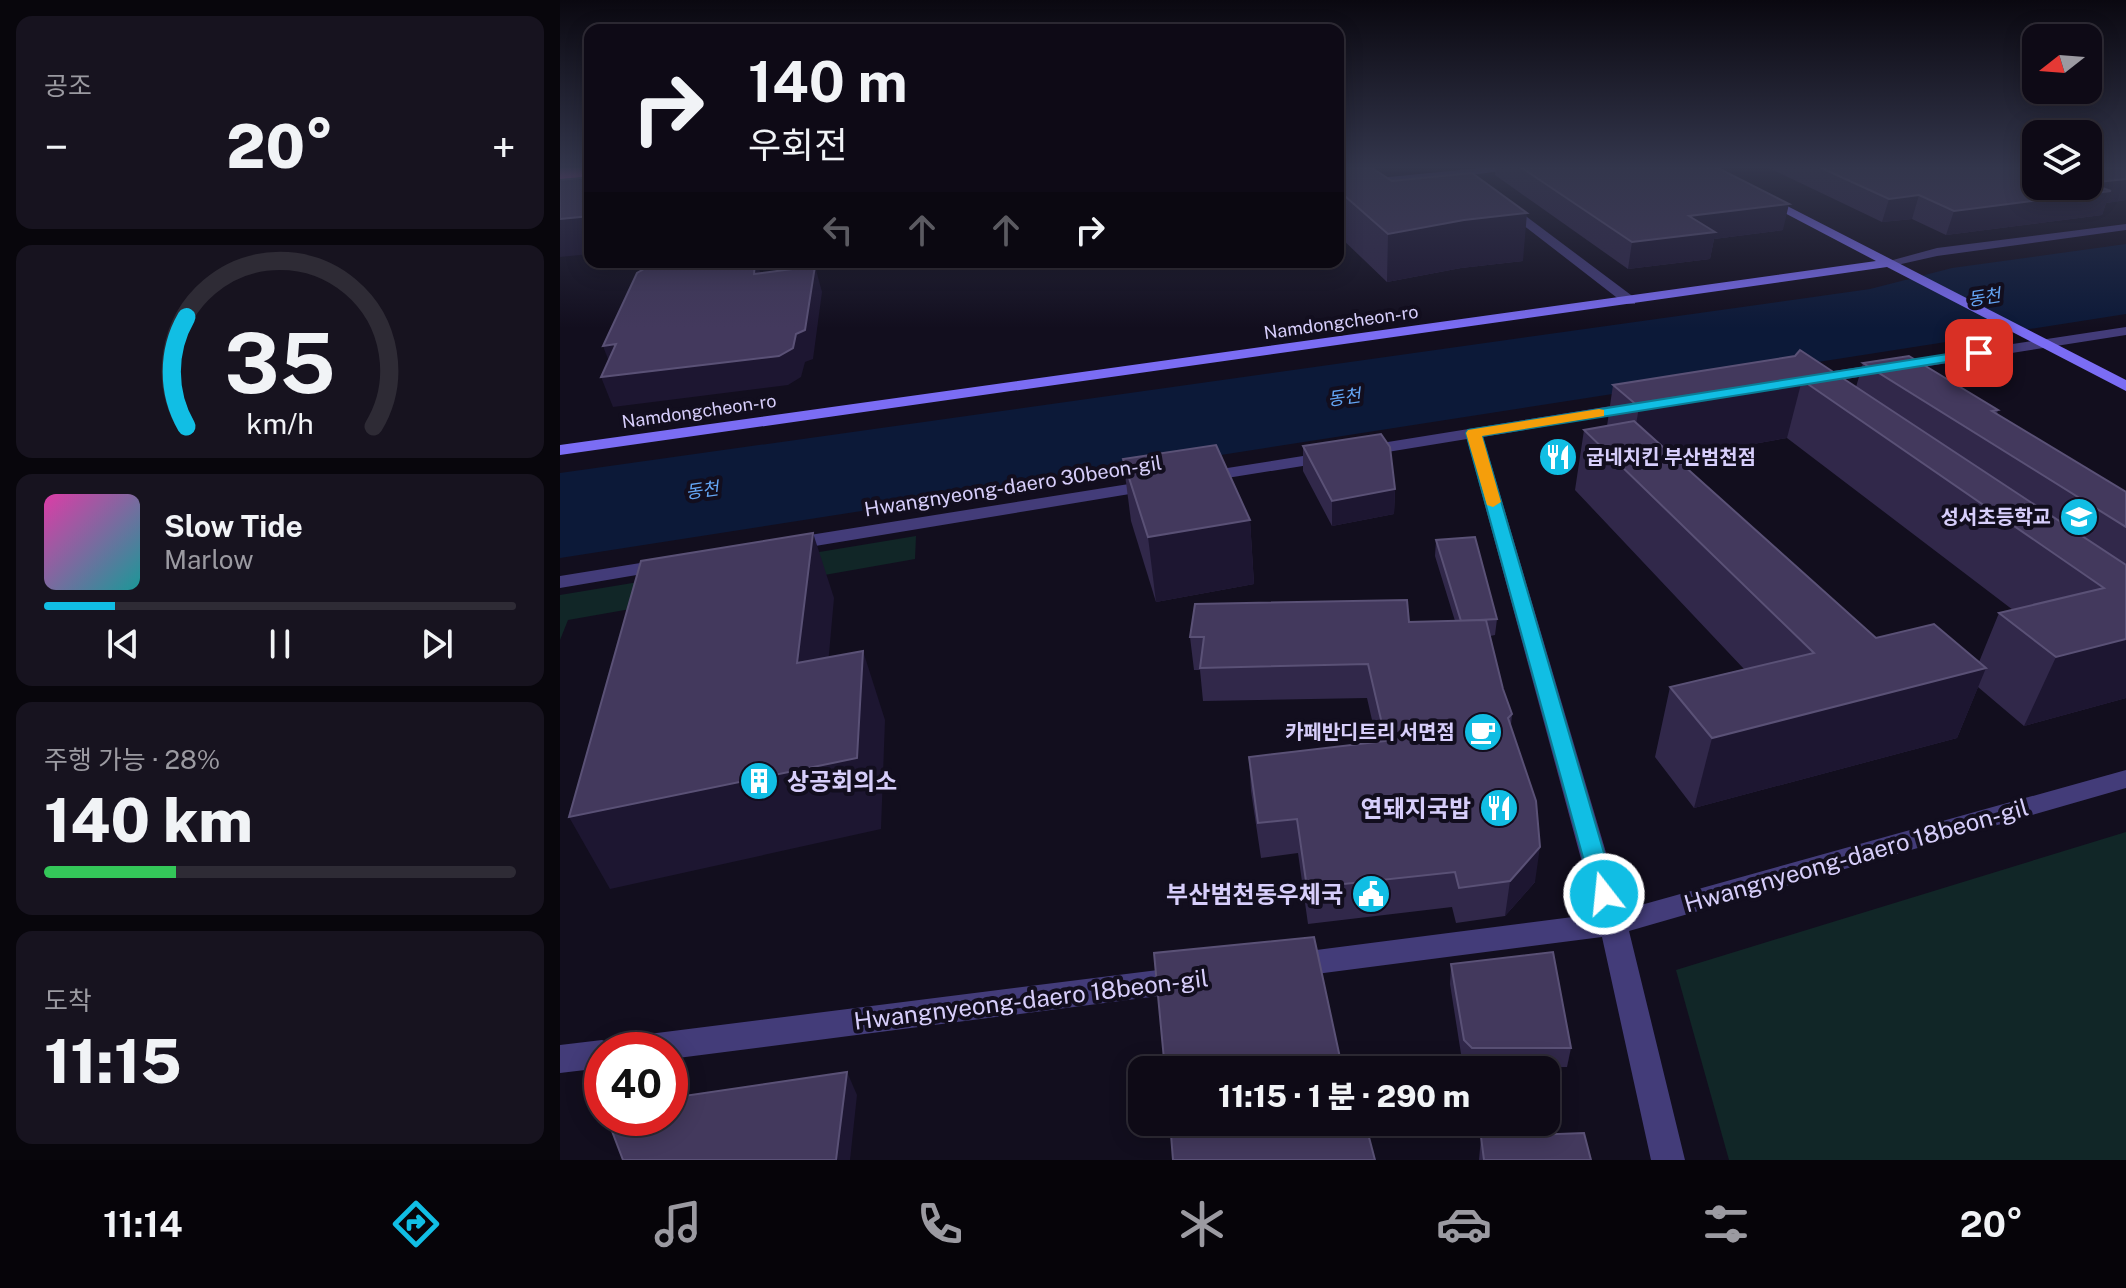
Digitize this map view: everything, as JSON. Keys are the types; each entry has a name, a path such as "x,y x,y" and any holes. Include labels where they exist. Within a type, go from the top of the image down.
{"main road":[{"path":"1806,220 2126,386"},
{"name":"Namdongcheon-ro","path":"560,450 1888,263"}],"street":[{"path":"1524,220 1630,301"},
{"name":"Namdongcheon-ro","path":"1888,263 1937,252 2126,227"},
{"path":"1790,383 2126,331"},
{"name":"Hwangnyeong-daero 30beon-gil","path":"781,546 1647,406"},
{"path":"1474,433 1613,924 1668,1160"},
{"path":"560,582 686,561"},
{"name":"Hwangnyeong-daero 18beon-gil","path":"1265,969 1613,924 2126,779"},
{"name":"Hwangnyeong-daero 18beon-gil","path":"688,1043 1218,975"},
{"path":"560,1059 584,1056"}],"green space":[{"path":"916,536 915,559 568,620 560,640 560,595"},
{"path":"2126,832 2126,1160 1729,1160 1676,970"}],"water":[{"name":"동천","path":"2126,244 2126,314 560,558 560,473 1870,289 1952,268"}],"building":[{"path":"1372,220 1463,220 1388,234"},
{"path":"1599,220 1696,220 1715,232 1632,242"},
{"path":"646,268 754,268 754,274 815,268 805,330 796,334 793,348 779,356 601,377 616,344 603,346 637,273"},
{"path":"1800,350 2126,565 2126,639 2056,657 1999,613 2104,588 1802,380 1639,407 1613,385 1795,356"},
{"path":"1909,356 1998,410 1992,411 2126,492 2126,527 1863,363"},
{"path":"1634,421 1876,638 1934,624 1986,668 1712,738 1670,687 1814,653 1584,430"},
{"path":"1381,434 1390,447 1395,489 1332,501 1303,446"},
{"path":"1216,445 1250,520 1148,537 1123,459"},
{"path":"813,533 797,663 863,651 857,758 569,817 641,561"},
{"path":"1475,537 1497,619 1461,621 1436,540"},
{"path":"1407,600 1409,622 1486,620 1512,714 1508,718 1536,801 1540,847 1510,881 1459,888 1455,872 1307,888 1297,819 1258,823 1249,757 1386,741 1368,664 1200,668 1204,637 1190,637 1195,604"},
{"path":"1314,937 1340,1056 1164,1056 1154,953"},
{"path":"1553,952 1571,1048 1472,1048 1464,1040 1451,964"},
{"path":"847,1072 836,1160 623,1160 614,1136 688,1136 688,1095"},
{"path":"1584,1133 1591,1160 1484,1160 1481,1137"},
{"path":"1171,1136 1369,1136 1375,1160 1173,1160"}],"slow traffic":[{"path":"1493,502 1474,433 1599,413"}],"place":[{"name":"굽네치킨 부산범천점","path":"1558,457"},
{"name":"성서초등학교","path":"2079,517"},
{"name":"카페반디트리 서면점","path":"1483,732"},
{"name":"상공회의소","path":"759,781"},
{"name":"연돼지국밥","path":"1499,808"},
{"name":"부산범천동우체국","path":"1371,894"}],"route":[{"path":"1604,894 1474,433 1979,353"}]}
